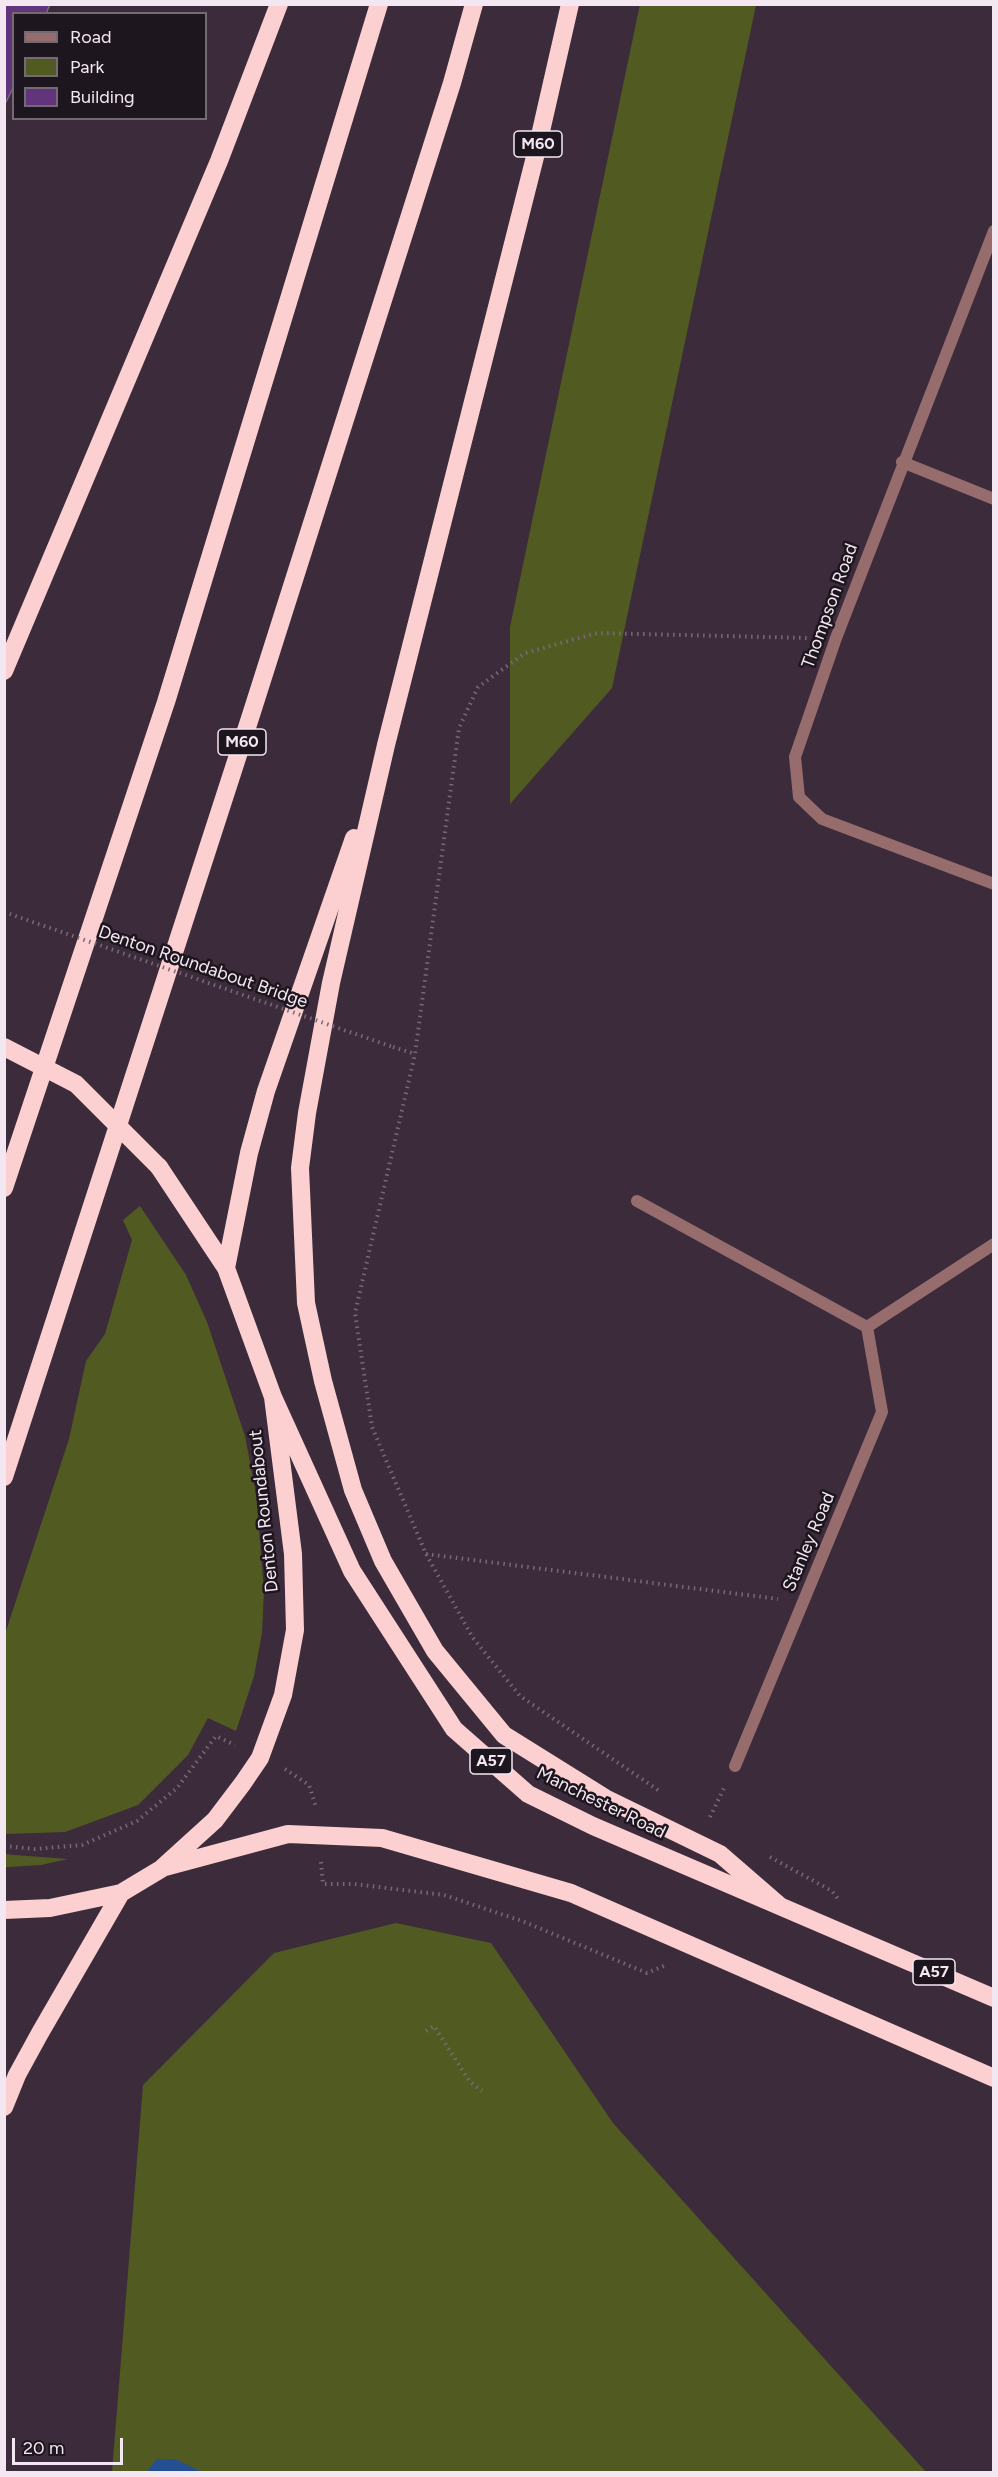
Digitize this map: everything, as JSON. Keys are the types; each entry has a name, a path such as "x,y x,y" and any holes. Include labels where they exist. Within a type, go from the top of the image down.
{"highway":[{"path":"4,671 219,161 279,4"},
{"path":"4,1188 166,702 379,4"},
{"name":"M60","path":"4,1477 269,658 474,4"},
{"name":"M60","path":"570,4 536,153 386,746 331,983 307,1113 300,1168 306,1303 329,1403 353,1490 382,1561 435,1651 504,1735 605,1798 720,1854 780,1906"},
{"name":"M60","path":"226,1268 249,1153 266,1091 386,746"},
{"name":"Denton Roundabout","path":"4,1047 76,1084 159,1167 226,1268 273,1397 293,1554 295,1630 283,1695 260,1758 215,1820 161,1869 121,1893 50,1908 4,1910"},
{"name":"Manchester Road","path":"273,1397 352,1571 454,1729 528,1794 593,1826 993,1998"},
{"path":"161,1869 288,1833 381,1838 571,1893 993,2079"},
{"path":"4,2107 17,2075 121,1893"}],"street":[{"name":"Thompson Road","path":"993,231 902,462 836,638 795,757 799,797 822,819 993,884"},
{"path":"902,462 993,499"},
{"path":"637,1201 867,1327 993,1244"},
{"name":"Stanley Road","path":"735,1766 882,1412 867,1327"}],"path":[{"path":"668,1796 520,1696 473,1638 426,1554 372,1427 355,1313 415,1054 459,728 478,687 525,653 597,633 836,638"},
{"name":"Denton Roundabout Bridge","path":"4,912 415,1054"},
{"path":"426,1554 803,1602"},
{"path":"4,1846 36,1849 82,1845 137,1821 177,1788 216,1736 297,1775 309,1785 315,1797 323,1884 354,1884 444,1896 522,1921 647,1973"},
{"path":"707,1823 735,1766"},
{"path":"759,1851 832,1891 846,1909"},
{"path":"426,2031 434,2026 470,2082 482,2091"}],"green space":[{"path":"640,4 756,5 612,688 510,804 510,627"},
{"path":"140,1206 186,1275 207,1322 245,1436 256,1494 264,1590 262,1633 254,1676 236,1731 208,1718 188,1755 138,1805 65,1832 5,1834 5,1634 69,1439 86,1361 105,1334 132,1240 123,1220"},
{"path":"5,1854 68,1859 41,1865 5,1867"},
{"path":"396,1923 491,1943 613,2123 926,2472 112,2472 143,2085 274,1953"}],"water":[{"path":"157,2459 175,2459 202,2472 146,2472"}],"building":[{"path":"4,4 50,4 47,12 12,12 12,90 4,106"}]}
